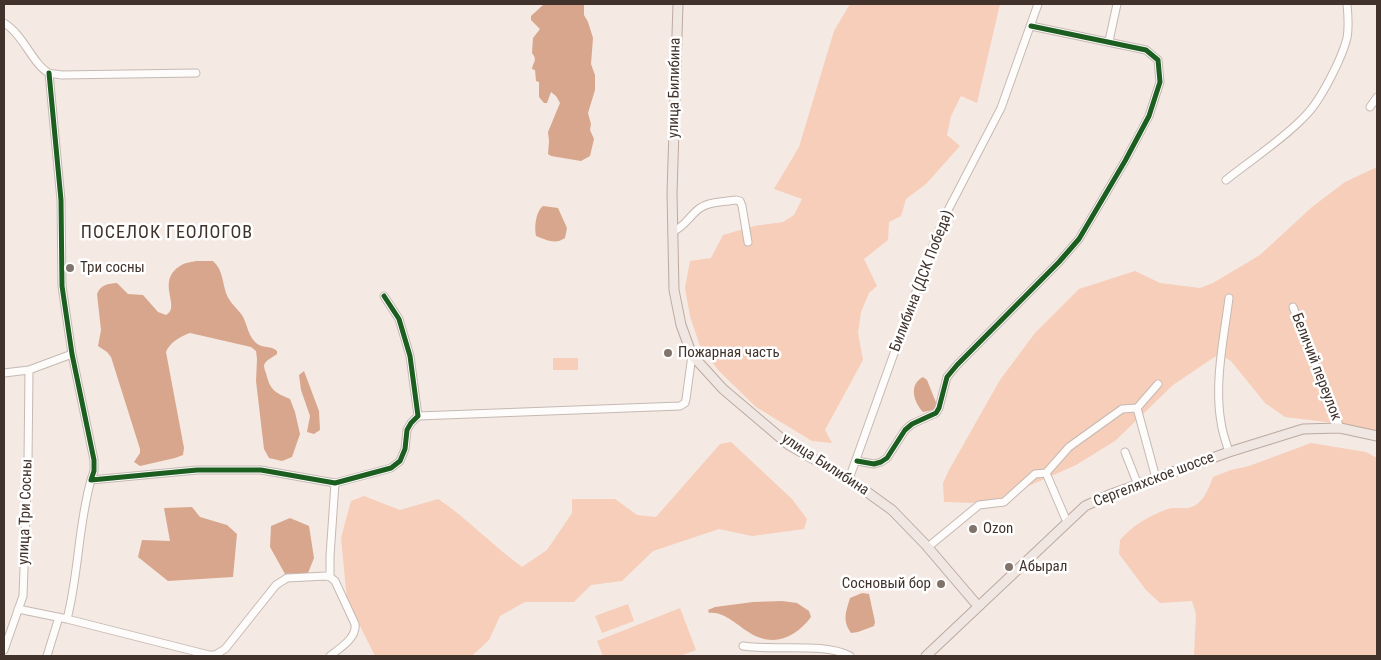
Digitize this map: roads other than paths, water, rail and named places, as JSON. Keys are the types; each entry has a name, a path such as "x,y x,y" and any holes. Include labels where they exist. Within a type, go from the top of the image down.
{"main road":[{"name":"улица Билибина","path":"678,4 672,232 674,290 681,325 692,355 723,388 789,444 849,479 892,510 928,547 978,606"},
{"name":"Сергеляхское шоссе","path":"926,656 1085,506 1109,495 1229,452 1303,429 1340,428 1377,436"}],"street":[{"name":"Билибина (ДСК Победа)","path":"849,479 857,461 930,250 946,214 1001,108 1038,4"},
{"path":"1109,41 1117,4"},
{"path":"1226,180 1307,115 1318,101 1343,52 1347,36 1347,4"},
{"path":"4,23 12,28 41,66 49,73 61,75 196,73"},
{"path":"857,461 874,464 881,462 887,458 905,430 912,424 936,413 941,402 947,377 1059,262 1079,238 1098,208 1149,116 1160,82 1158,60 1153,55 1146,50 1109,41 1031,26"},
{"path":"49,73 61,200 62,286 72,354 94,460 94,471 85,500 73,598 68,619"},
{"path":"1370,107 1377,97"},
{"path":"672,232 681,228 700,208 708,204 736,200 740,201 742,206 748,242"},
{"path":"384,296 399,319 410,356 418,416"},
{"path":"1229,298 1222,354 1219,407 1221,423 1229,452"},
{"name":"Беличий переулок","path":"1293,307 1340,428"},
{"path":"4,373 29,370 72,354"},
{"path":"91,480 197,470 261,470 335,483 391,468 400,461 405,449 407,430 410,423 418,416 680,406 685,403 686,399 692,355"},
{"name":"улица Три Сосны","path":"4,650 23,596 29,370"},
{"path":"928,547 979,505 1004,502 1035,474 1046,473 1069,447 1122,409 1137,408 1158,384"},
{"path":"1137,408 1156,478"},
{"path":"1125,452 1138,485"},
{"path":"1046,473 1067,522"},
{"path":"330,576 335,483"},
{"path":"18,609 68,619 215,656 225,649 276,585 287,578 297,576 330,576 335,580 356,629 352,637 330,656"},
{"path":"47,656 59,617"},
{"path":"743,646 828,650 850,656"}],"place":[{"name":"Три сосны","path":"70,268"},
{"name":"Пожарная часть","path":"668,353"},
{"name":"Ozon","path":"973,529"},
{"name":"Абырал","path":"1009,567"},
{"name":"Сосновый бор","path":"941,584"}],"district":[{"name":"ПОСЕЛОК ГЕОЛОГОВ","path":"167,233"}]}
